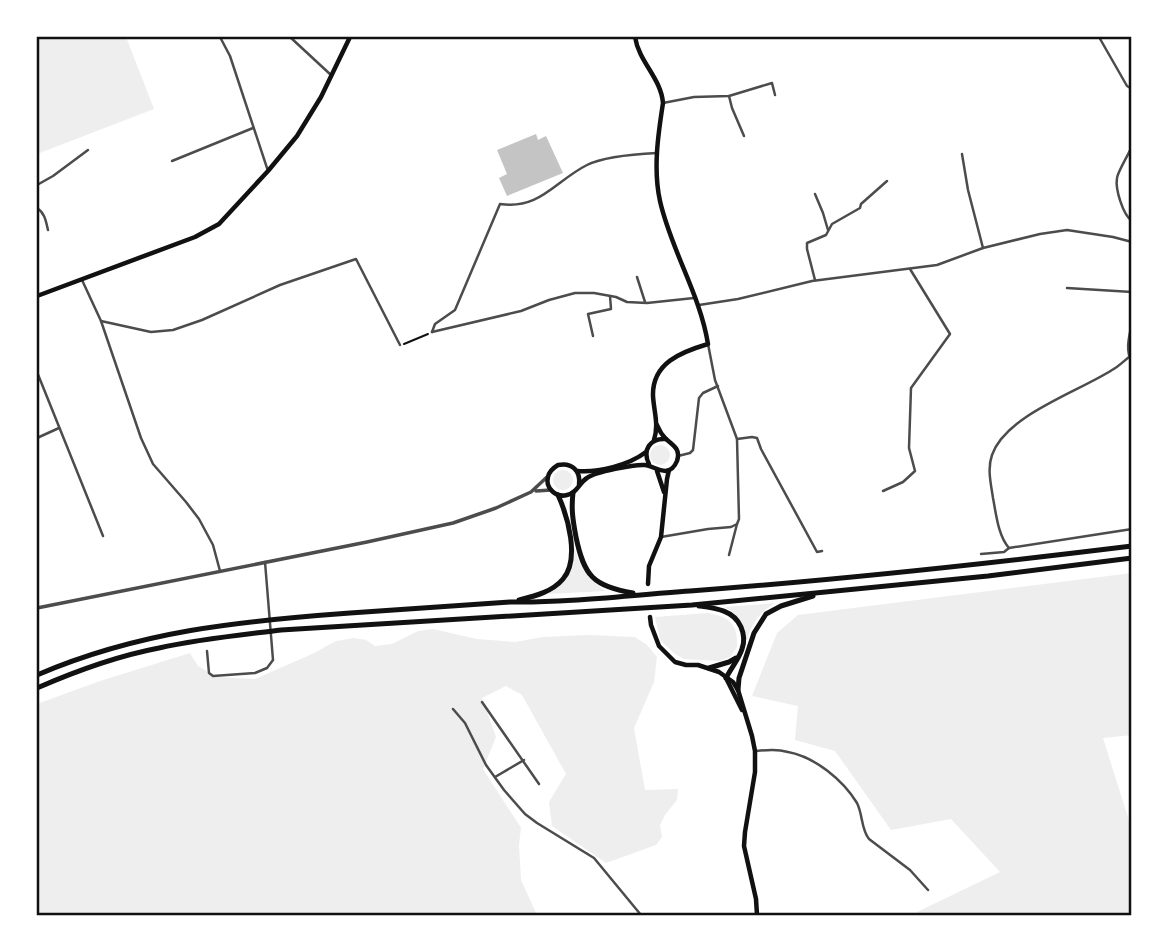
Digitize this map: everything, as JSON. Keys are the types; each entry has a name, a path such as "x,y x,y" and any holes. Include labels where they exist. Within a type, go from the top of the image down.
{"highway":[{"path":"573,493 571,509 586,571 598,582 614,590 643,594"},
{"path":"510,602 539,595 556,586 566,573 571,555 570,538 565,511 558,495"},
{"path":"37,675 108,649 155,636 222,625 301,617 779,584 935,570 1132,546"},
{"path":"37,688 110,660 158,648 281,630 692,605 988,576 1132,558"},
{"path":"738,690 739,678 754,633 766,614 819,593"},
{"path":"692,605 726,611 738,620 744,643 726,678"},
{"path":"709,668 739,656"},
{"path":"726,678 746,661"}],"main road":[{"path":"37,296 195,237 219,224 297,136 321,97 350,37"},
{"path":"635,37 639,53 660,85 663,103 657,153 659,198 699,305 708,344 677,355 668,361 656,377 653,397 657,425 654,440 650,443 645,457 649,465 656,470 665,471 675,464 678,456 676,447 657,425"},
{"path":"654,440 667,439"},
{"path":"577,471 630,462 646,452"},
{"path":"579,485 579,475 569,464 558,465 547,477 548,486 558,495 568,495 594,474 634,465 649,465"},
{"path":"648,583 649,566 661,537 669,469"},
{"path":"656,470 665,498"},
{"path":"650,617 659,646 675,662 719,672 733,682 738,690 755,751 755,772 744,846 757,915"},
{"path":"726,678 747,721"}],"street":[{"path":"220,37 241,87 268,171"},
{"path":"223,41 228,37"},
{"path":"290,37 331,75"},
{"path":"1099,37 1127,86 1132,89"},
{"path":"663,103 694,97 729,96 772,83 775,94"},
{"path":"729,96 744,136"},
{"path":"172,161 253,128"},
{"path":"1132,146 1116,177 1118,193 1127,218 1132,221"},
{"path":"37,185 88,150"},
{"path":"432,332 435,324 455,310 500,204 512,206 533,202 589,164 627,155 657,153"},
{"path":"962,154 983,248"},
{"path":"816,280 807,243 826,235 832,224 860,208 887,181"},
{"path":"815,194 828,230"},
{"path":"37,208 41,210 48,230"},
{"path":"699,305 738,299 816,280 937,265 983,248 1067,230 1132,242"},
{"path":"101,321 151,332 173,330 280,285 356,259 400,345"},
{"path":"883,491 903,482 915,471 909,448 911,388 950,334 910,270"},
{"path":"637,277 645,303"},
{"path":"81,279 101,321 121,385 153,464 199,519 213,545 220,572"},
{"path":"1068,288 1132,292"},
{"path":"432,332 521,312 575,293 594,293 627,302 645,303 695,298"},
{"path":"593,336 588,314 611,309 610,296"},
{"path":"1132,323 1127,347 1132,363"},
{"path":"708,344 718,386 737,439 739,519 729,555"},
{"path":"1009,548 1004,543 996,514 990,478 991,457 998,443 1031,414 1114,370 1129,357"},
{"path":"37,372 103,536"},
{"path":"678,456 693,450 699,398 718,386"},
{"path":"37,438 59,428"},
{"path":"737,439 757,438 817,552 822,551"},
{"path":"531,492 547,477"},
{"path":"37,608 453,523 531,492 551,489"},
{"path":"661,537 737,524"},
{"path":"981,554 1132,529"},
{"path":"207,651 209,673 220,677 254,673 267,668 273,660 265,562"},
{"path":"482,702 539,784"},
{"path":"453,709 465,723 486,765 525,814 594,858 641,915"},
{"path":"755,751 791,752 825,769 844,785 858,805 865,834 869,839 910,870 928,890"},
{"path":"495,778 524,760"}],"path":[{"path":"400,345 432,332"}],"shaded area":[{"path":"37,37 126,37 154,109 37,154"},
{"path":"656,445 664,445 670,455 664,465 656,465 650,459 650,451"},
{"path":"559,470 567,470 573,480 567,490 559,490 553,484 553,476"},
{"path":"574,546 585,572 606,591 548,594 559,585 567,573 573,560"},
{"path":"1132,573 1132,735 1103,738 1132,830 1132,915 918,915 917,912 1000,872 951,819 891,830 835,751 795,740 798,706 752,696 777,633 798,615"},
{"path":"775,603 756,619 747,641 741,621 725,607"},
{"path":"708,613 727,619 734,627 737,647 730,657 720,661 684,659 660,640 655,617"},
{"path":"433,629 477,639 515,642 543,637 589,635 635,637 647,645 657,657 654,682 634,728 645,790 678,789 677,800 660,825 662,837 656,845 606,863 552,826 549,802 566,774 522,695 506,686 482,698 496,737 483,769 521,828 521,880 537,915 37,915 37,704 190,653 198,666 217,677 255,679 336,641 354,638 366,640 375,646 392,644 418,631"}],"building":[{"path":"536,134 538,140 546,136 563,173 507,196 499,178 507,174 497,150"}]}
